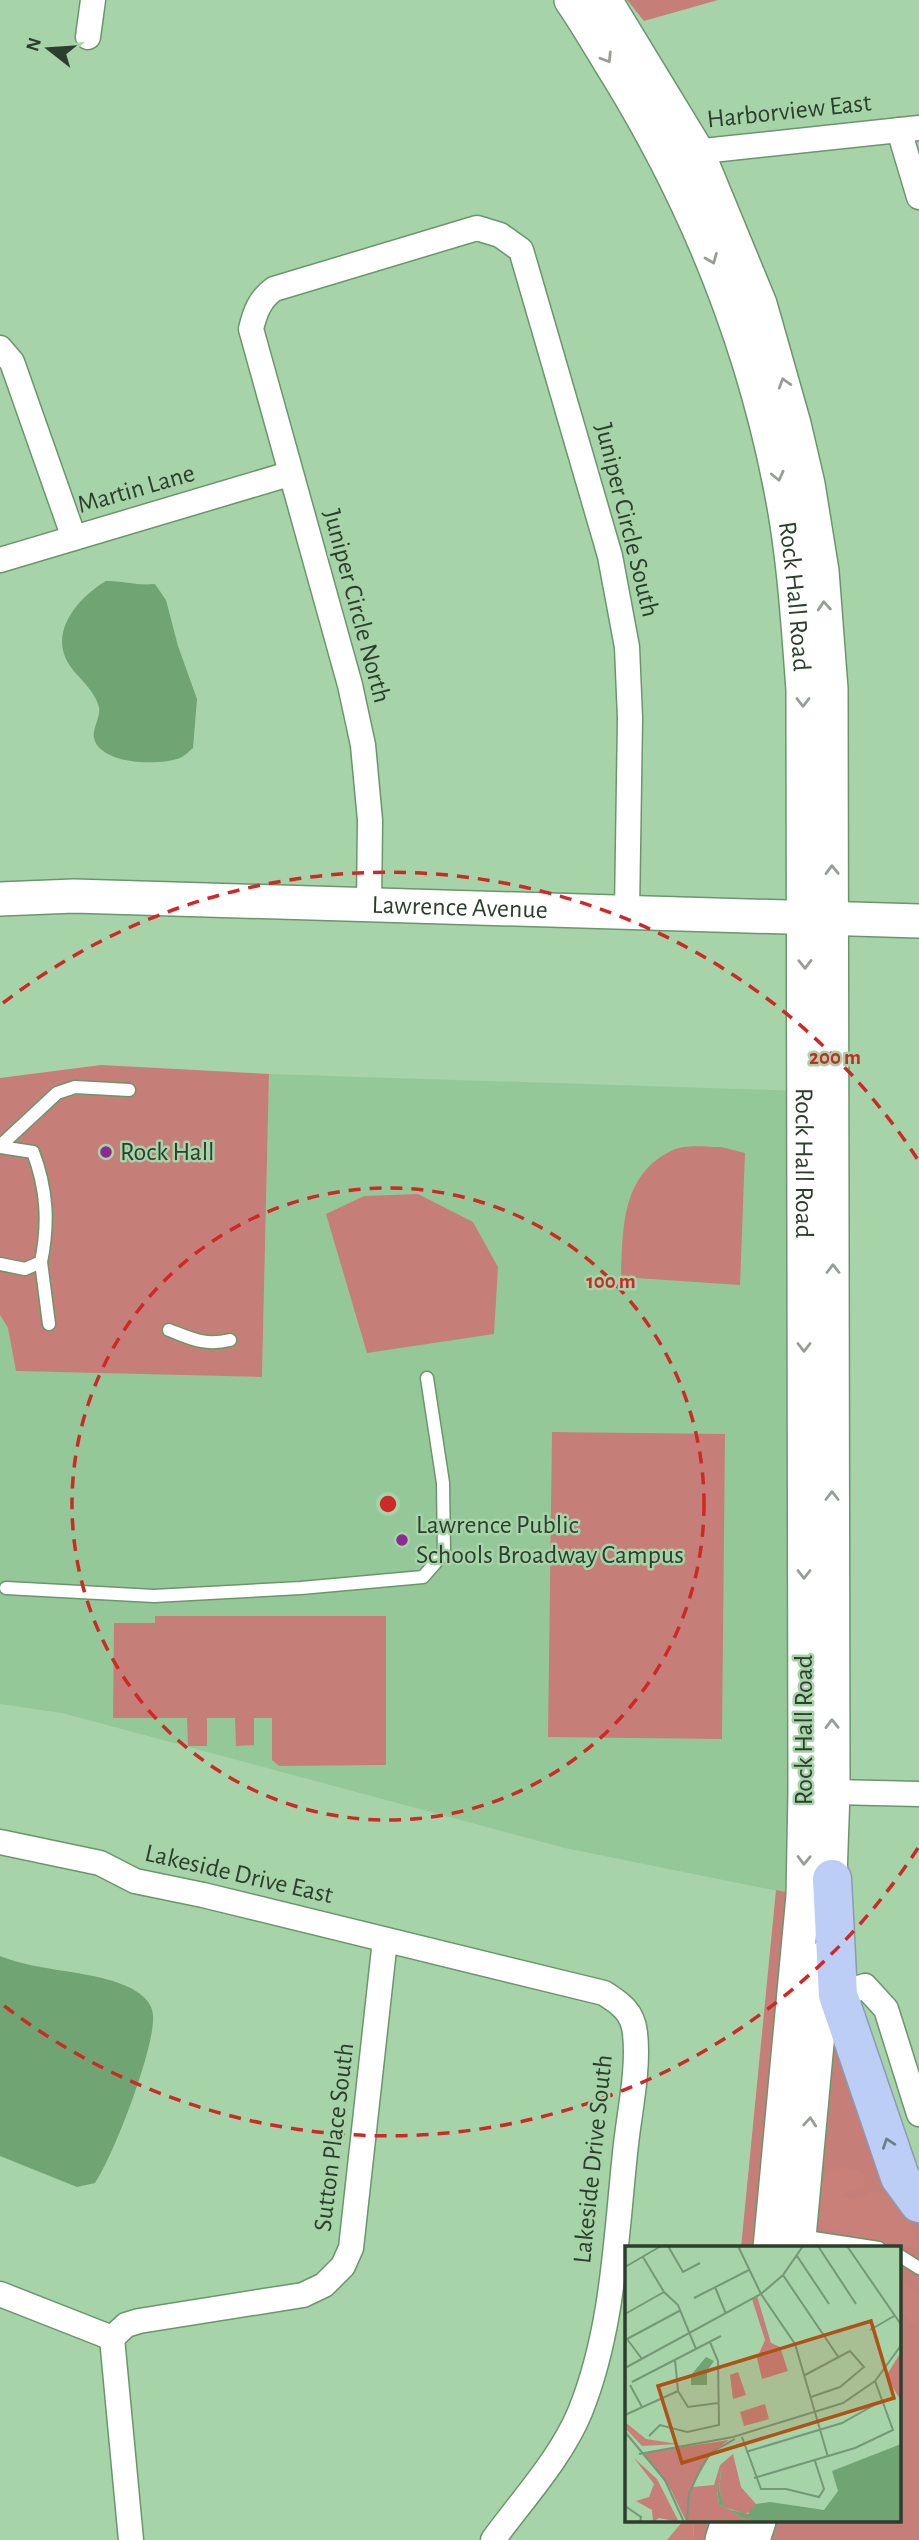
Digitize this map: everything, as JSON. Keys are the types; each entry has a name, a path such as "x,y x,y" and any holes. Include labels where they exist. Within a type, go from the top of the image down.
{"highway":[{"path":"832,1879 838,1995 900,2177 919,2203"}],"main road":[{"name":"Rock Hall Road","path":"571,0 681,153"},
{"name":"Rock Hall Road","path":"605,0 760,304 786,391 808,484 822,571 831,689 819,919 818,1441 803,1896 785,2241"},
{"name":"Lawrence Avenue","path":"0,899 74,896 919,921"},
{"name":"Rock Hall Road","path":"785,2241 832,1879 833,1792 818,1441"},
{"path":"722,2540 728,2522"}],"street":[{"path":"88,37 93,0"},
{"path":"909,129 919,197"},
{"name":"Harborview East","path":"681,153 909,129"},
{"name":"Juniper Circle South","path":"251,329 255,312 266,295 274,289 429,245 477,228 500,235 521,250 610,556 627,647 630,718 627,912"},
{"name":"Juniper Circle North","path":"251,329 289,474 350,685 363,745 370,820 369,906"},
{"path":"0,348 12,362 74,538"},
{"name":"Martin Lane","path":"0,560 289,474"},
{"path":"833,1792 919,1794"},
{"name":"Lakeside Drive East","path":"0,1842 100,1863 149,1885 203,1895 385,1940"},
{"name":"Sutton Place South","path":"112,2338 126,2325 139,2321 303,2295 324,2285 343,2266 351,2248 362,2171 385,1940"},
{"name":"Lakeside Drive South","path":"385,1940 604,1993 624,2006 631,2015 635,2033 612,2274 604,2328 591,2381 579,2415 556,2453 493,2540"},
{"path":"838,1995 865,1986 886,2010 919,2114"},
{"path":"0,2294 112,2338 131,2540"}],"lane":[{"path":"0,1146 57,1093 75,1087 128,1090"},
{"path":"0,1146 33,1152 42,1177 46,1237 41,1262 49,1324"},
{"path":"0,1264 25,1269 41,1262"},
{"path":"169,1329 200,1343 212,1344 230,1340"},
{"path":"6,1588 155,1596 301,1588 423,1577 444,1553 443,1483 427,1378"},
{"path":"785,2241 852,2246"},
{"path":"902,2258 919,2268"}],"shaded area":[{"path":"627,0 718,0 644,21"},
{"path":"106,581 155,584 166,600 178,646 197,699 193,748 180,758 146,762 119,758 107,754 94,738 99,707 92,693 66,659 62,647 63,635 71,613"},
{"path":"101,1065 269,1074 262,1377 16,1371 8,1328 0,1315 0,1078"},
{"name":"Lawrence Public Schools Broadway Campus","path":"269,1074 805,1091 803,1896 565,1848 62,1713 0,1704 0,1315 8,1328 262,1377"},
{"path":"721,1147 745,1153 740,1285 621,1277 628,1204 643,1173 656,1160 678,1148"},
{"path":"418,1194 473,1222 498,1267 494,1334 367,1353 326,1214 364,1196"},
{"path":"552,1432 725,1434 722,1739 548,1737"},
{"path":"155,1616 386,1616 386,1765 279,1766 272,1760 272,1718 254,1718 254,1745 236,1746 235,1718 207,1718 207,1746 188,1746 187,1718 113,1718 114,1623 155,1623"},
{"path":"776,1890 800,1895 766,2246 741,2246"},
{"path":"824,1951 919,2196 919,2540 756,2540 762,2522 902,2522 902,2246 801,2246"},
{"path":"0,1956 112,1981 135,1991 144,1997 150,2006 153,2016 152,2031 141,2076 112,2150 95,2183 77,2187 0,2156"},
{"path":"834,2170 856,2170 865,2175 864,2187 848,2191 843,2197 859,2198 872,2191 898,2205 908,2219 918,2247 896,2246 820,2227 809,2206 809,2199 818,2181"},
{"path":"902,2280 919,2296 919,2330 902,2315"},
{"path":"682,2522 694,2522 693,2540 667,2540"},
{"path":"694,2522 722,2522 717,2540 693,2540"}],"place":[{"name":"Rock Hall","path":"106,1152"},
{"name":"Lawrence Public Schools Broadway Campus","path":"402,1540"}]}
